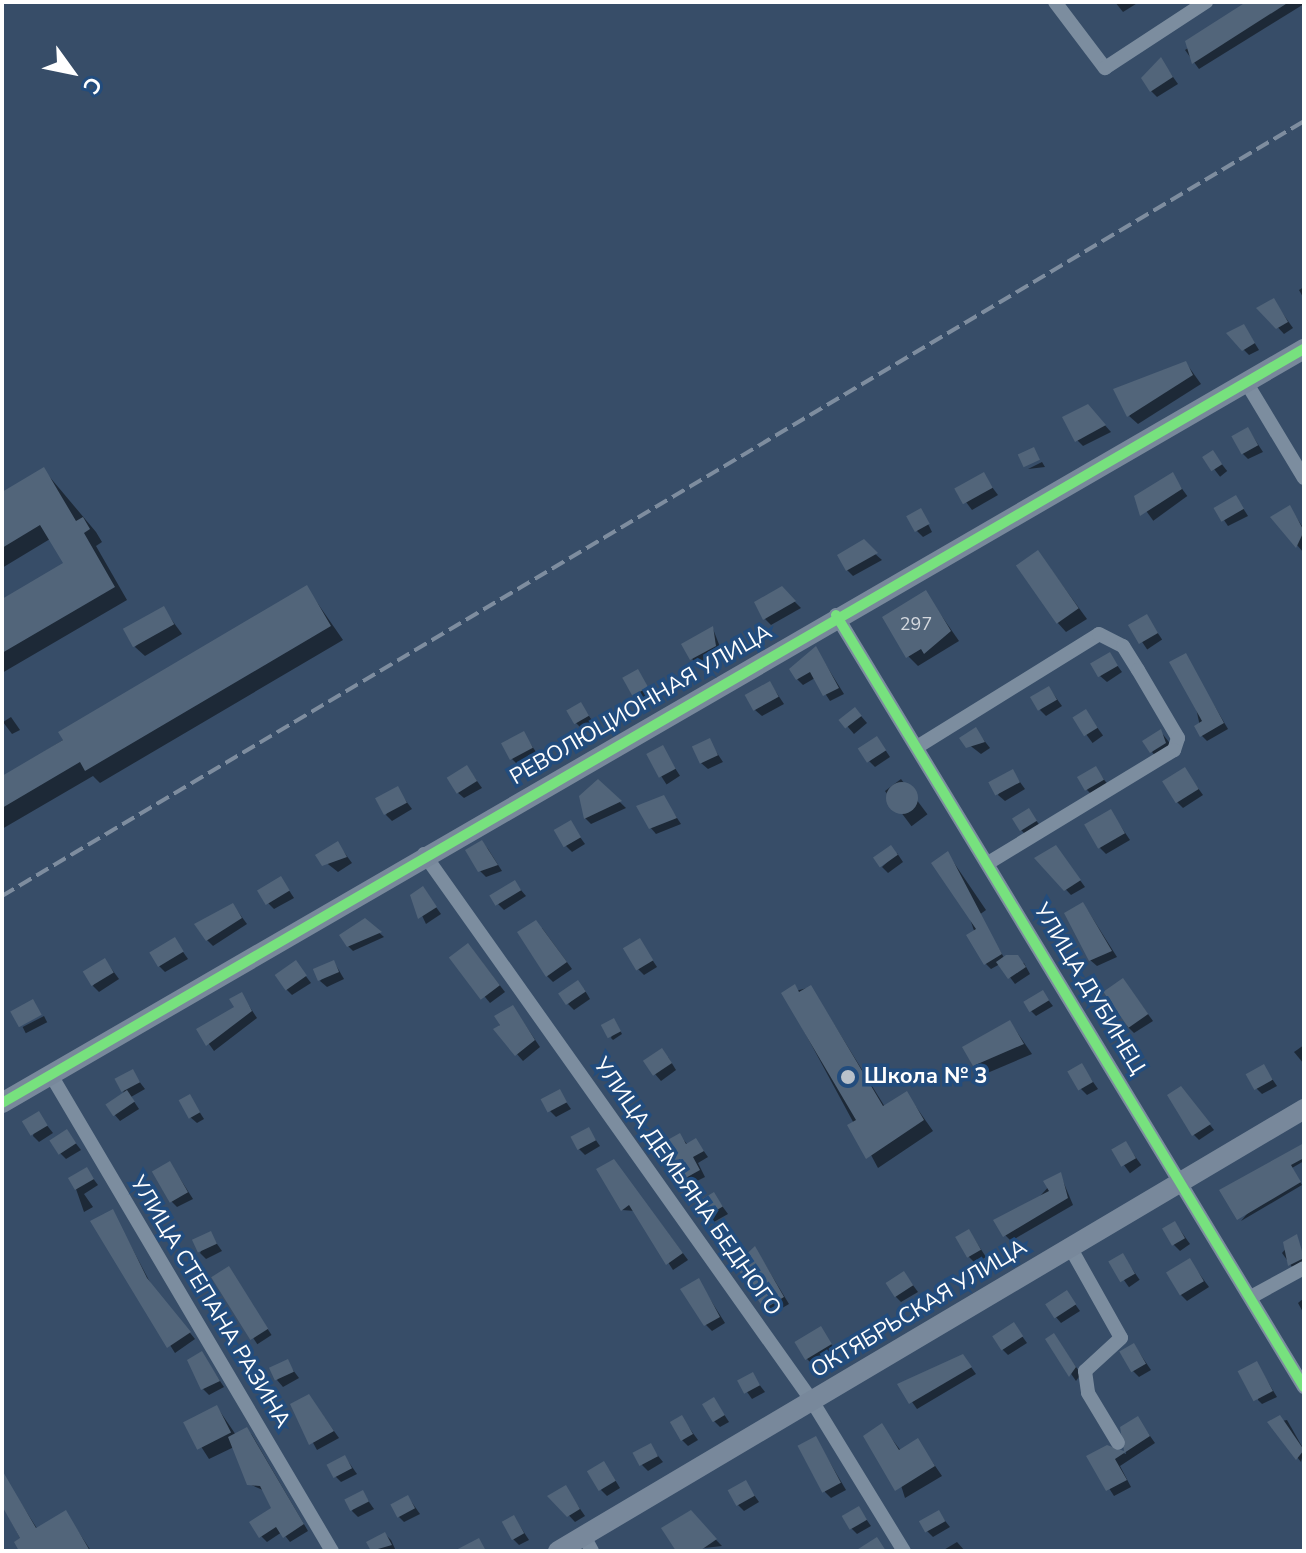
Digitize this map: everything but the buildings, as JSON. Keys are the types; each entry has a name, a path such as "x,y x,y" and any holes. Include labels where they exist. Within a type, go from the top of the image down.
{"street":[{"path":"1055,2 1105,68 1206,2"},
{"name":"РЕВОЛЮЦИОННАЯ УЛИЦА","path":"2,1103 836,615 1304,349"},
{"path":"1246,382 1304,478"},
{"name":"УЛИЦА ДУБИНЕЦ","path":"836,615 1182,1179 1304,1387"},
{"path":"917,747 1099,634 1123,646 1144,680 1178,738 1174,750 988,863"},
{"name":"УЛИЦА ДЕМЬЯНА БЕДНОГО","path":"424,854 812,1401 904,1551"},
{"name":"УЛИЦА СТЕПАНА РАЗИНА","path":"51,1075 332,1551"},
{"name":"ОКТЯБРЬСКАЯ УЛИЦА","path":"558,1551 588,1543 812,1401 1304,1109"},
{"path":"1070,1247 1121,1338 1085,1371 1088,1393 1118,1443"},
{"path":"1251,1297 1304,1268"}],"railway":[{"path":"2,896 1304,121"}],"cycle path":[{"path":"2,1103 1304,349"},
{"path":"836,615 1304,1387"}],"place":[{"name":"Школа № 3","path":"848,1077"}]}
